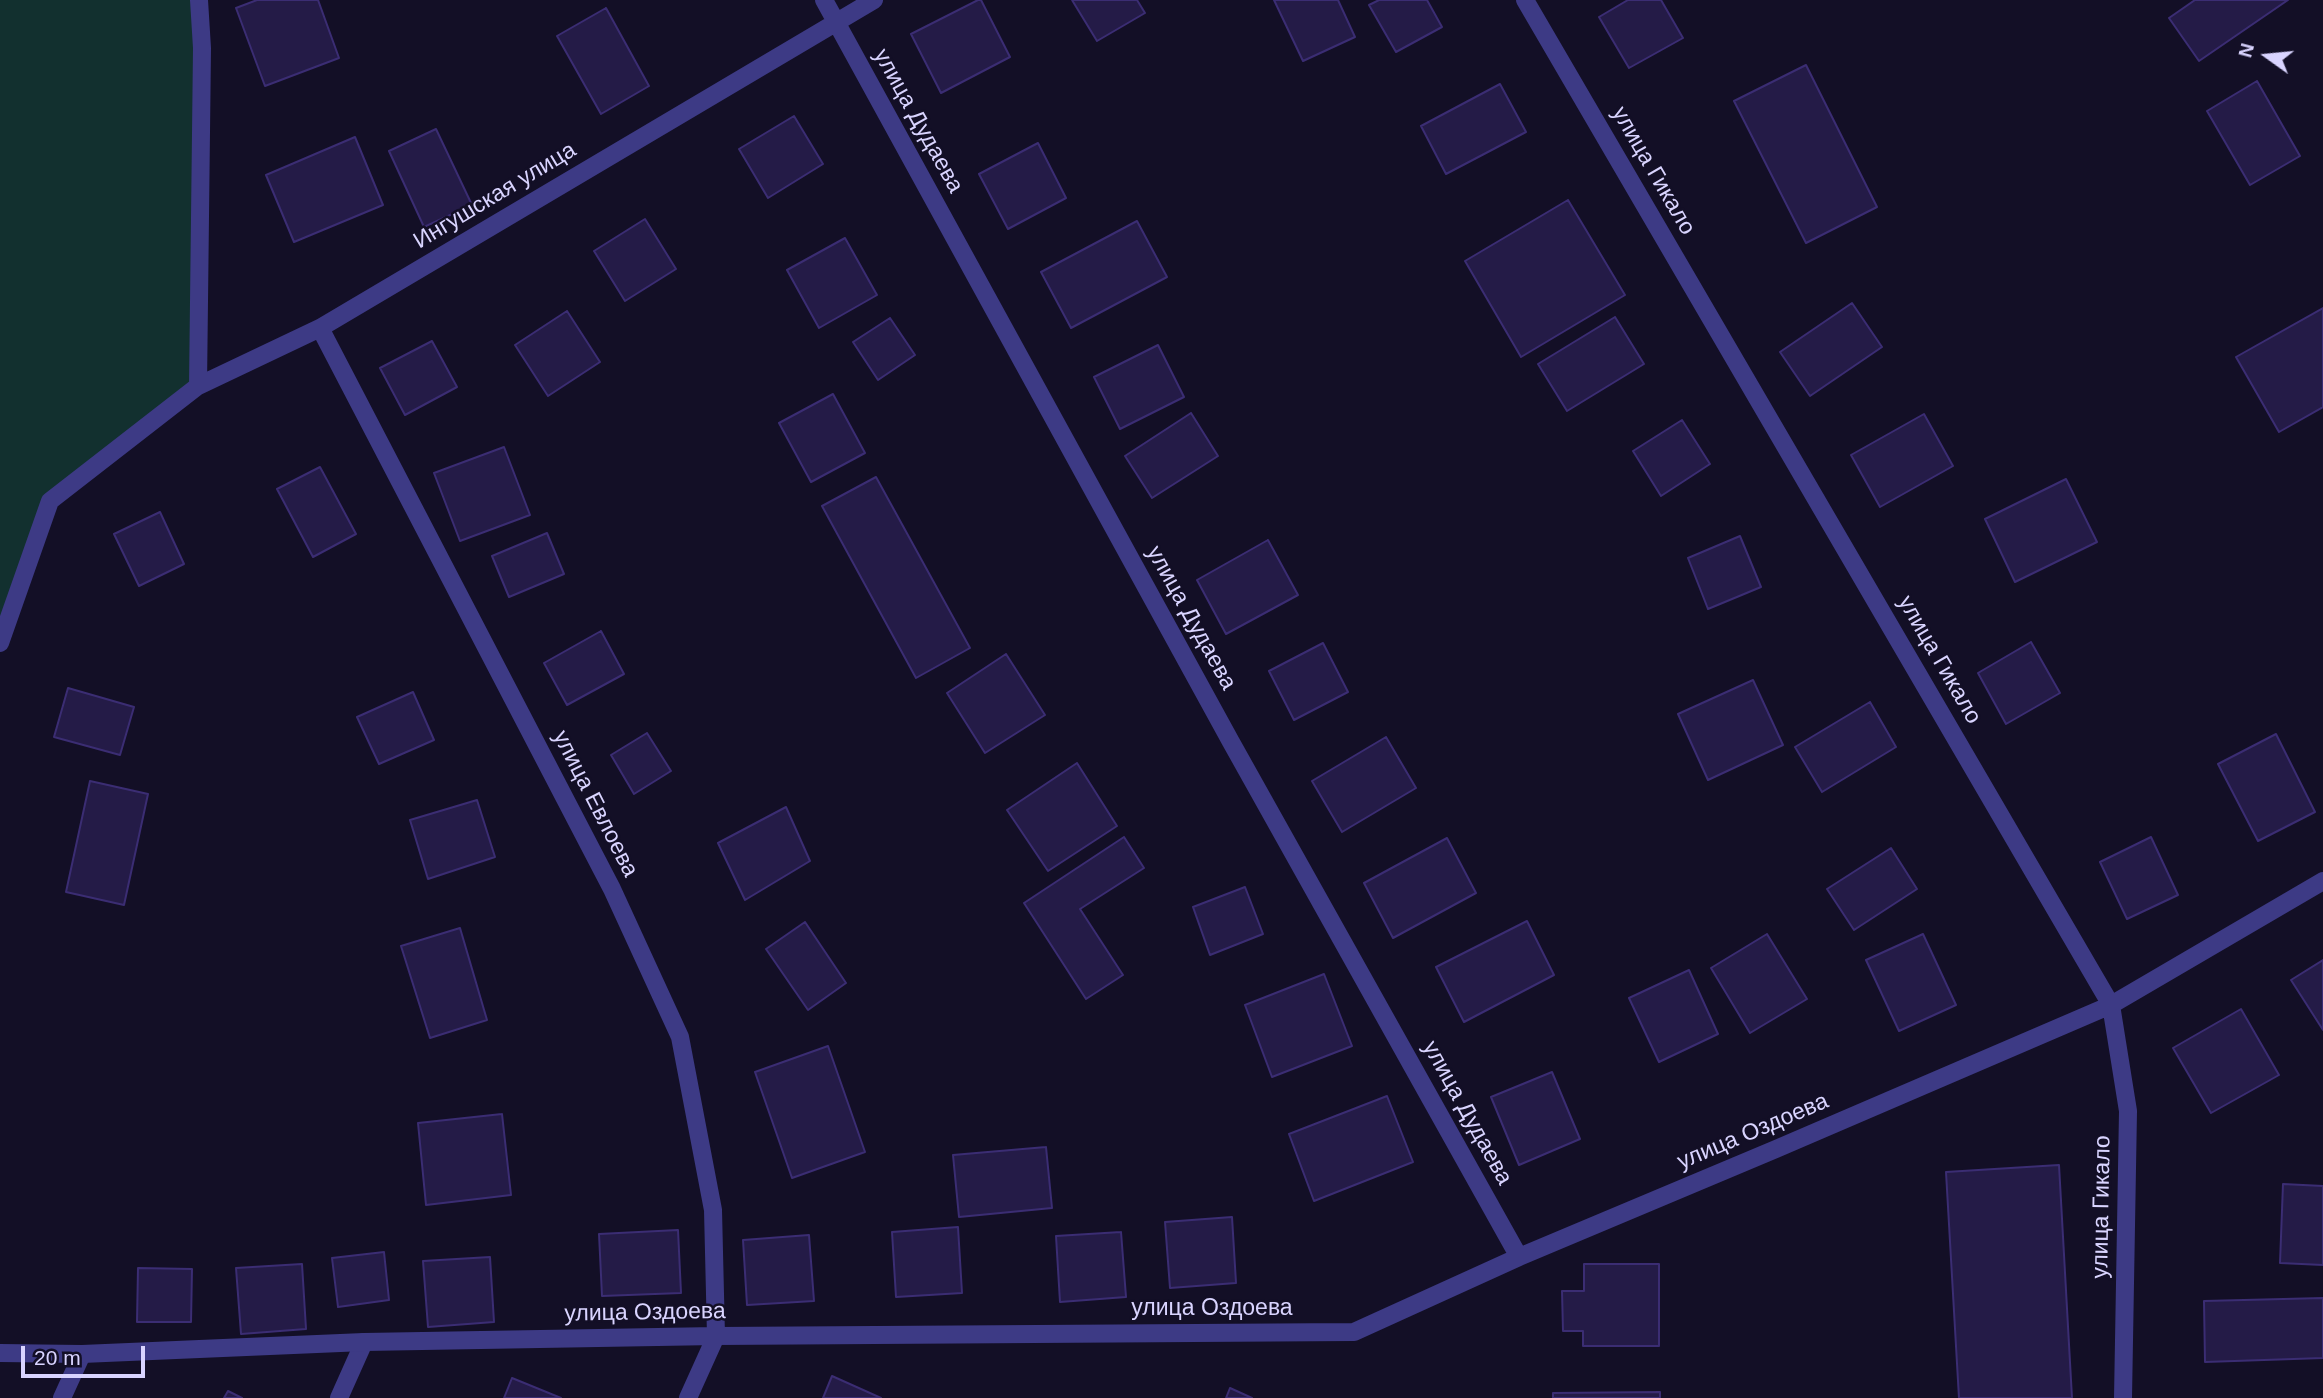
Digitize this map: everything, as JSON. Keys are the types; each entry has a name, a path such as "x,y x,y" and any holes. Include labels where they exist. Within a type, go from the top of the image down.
{"street":[{"path":"198,386 202,48 199,0"},
{"name":"улица Дудаева","path":"824,0 1238,754 1519,1257"},
{"name":"Ингушская улица","path":"0,643 50,501 198,386 320,328 874,0"},
{"name":"улица Гикало","path":"1525,0 2111,1005 2128,1111 2123,1398"},
{"name":"улица Евлоева","path":"320,328 612,889 680,1037 713,1210 716,1336"},
{"name":"улица Оздоева","path":"0,1353 82,1354 364,1342 716,1336 1354,1332 1519,1257 2111,1005 2323,881"},
{"path":"688,1398 716,1336"},
{"path":"339,1398 364,1342"},
{"path":"62,1398 82,1354"}],"green space":[{"path":"0,0 199,0 198,386 50,501 0,643"}],"building":[{"path":"257,0 318,0 339,58 265,86 236,8"},
{"path":"981,0 1010,57 941,93 911,34"},
{"path":"1072,0 1137,0 1145,13 1097,41"},
{"path":"1274,0 1338,0 1355,37 1303,61"},
{"path":"1379,0 1427,0 1442,27 1396,52 1369,5"},
{"path":"1628,0 1661,0 1683,38 1629,68 1599,17"},
{"path":"2195,0 2288,0 2199,61 2169,18"},
{"path":"606,8 649,86 601,114 557,36"},
{"path":"1806,65 1877,207 1806,243 1734,101"},
{"path":"2257,81 2300,156 2250,185 2207,111"},
{"path":"1500,84 1526,132 1446,174 1421,126"},
{"path":"794,116 823,164 768,198 739,149"},
{"path":"436,129 472,205 424,227 389,151"},
{"path":"355,137 383,205 294,242 266,175"},
{"path":"1038,143 1066,198 1008,229 979,174"},
{"path":"1568,200 1625,295 1521,357 1465,261"},
{"path":"645,219 676,269 625,301 594,251"},
{"path":"1137,221 1167,277 1071,328 1041,272"},
{"path":"845,238 877,295 819,328 787,270"},
{"path":"1852,303 1882,347 1810,396 1780,352"},
{"path":"2323,308 2323,407 2279,432 2236,357"},
{"path":"567,311 600,362 548,396 515,345"},
{"path":"1615,317 1644,364 1567,411 1538,364"},
{"path":"890,318 915,355 878,380 853,342"},
{"path":"432,341 457,387 405,415 380,368"},
{"path":"1158,345 1184,397 1120,429 1094,377"},
{"path":"833,394 865,453 811,482 779,423"},
{"path":"1191,413 1218,456 1152,498 1125,456"},
{"path":"1924,414 1953,466 1880,507 1851,455"},
{"path":"1682,420 1710,464 1661,496 1633,451"},
{"path":"504,447 530,515 460,541 434,473"},
{"path":"320,467 356,534 313,557 277,489"},
{"path":"876,477 970,648 916,678 822,506"},
{"path":"2066,479 2097,542 2015,582 1985,519"},
{"path":"160,512 184,564 139,586 114,534"},
{"path":"547,533 564,574 509,597 492,556"},
{"path":"1740,536 1761,587 1708,609 1688,558"},
{"path":"1268,540 1298,595 1226,634 1197,580"},
{"path":"601,631 624,674 567,705 544,663"},
{"path":"2031,642 2060,693 2006,724 1978,673"},
{"path":"1323,643 1348,692 1294,720 1269,671"},
{"path":"1006,654 1045,715 985,753 947,693"},
{"path":"1753,680 1783,745 1708,780 1678,714"},
{"path":"68,688 134,707 120,755 54,737"},
{"path":"413,692 434,740 379,764 357,717"},
{"path":"1870,702 1896,747 1822,792 1795,747"},
{"path":"647,733 671,771 634,794 611,755"},
{"path":"2276,734 2315,812 2258,841 2218,764"},
{"path":"1386,737 1416,788 1342,832 1312,781"},
{"path":"1077,763 1117,826 1048,871 1007,810"},
{"path":"90,781 148,794 124,905 66,892"},
{"path":"477,800 495,857 428,879 410,820"},
{"path":"786,807 810,861 745,900 718,843"},
{"path":"1124,837 1144,868 1080,909 1123,975 1086,999 1024,903"},
{"path":"2151,837 2178,895 2127,919 2100,862"},
{"path":"1447,838 1476,893 1393,938 1364,883"},
{"path":"1891,848 1917,889 1854,930 1827,889"},
{"path":"1245,887 1263,934 1210,955 1193,907"},
{"path":"1527,921 1554,975 1464,1022 1436,967"},
{"path":"805,922 846,983 808,1010 766,949"},
{"path":"460,928 487,1020 430,1038 401,946"},
{"path":"1767,934 1807,999 1750,1033 1711,968"},
{"path":"1923,934 1956,1005 1899,1031 1866,960"},
{"path":"2323,960 2323,1030 2291,980"},
{"path":"1689,970 1718,1034 1659,1062 1629,998"},
{"path":"1324,974 1352,1046 1272,1077 1245,1005"},
{"path":"2241,1009 2279,1075 2211,1113 2173,1048"},
{"path":"828,1046 865,1152 792,1178 755,1072"},
{"path":"1552,1072 1580,1139 1519,1165 1491,1097"},
{"path":"1387,1096 1413,1162 1314,1201 1289,1134"},
{"path":"502,1114 511,1195 426,1205 418,1123"},
{"path":"1046,1147 1052,1208 959,1217 953,1155"},
{"path":"2059,1165 2072,1398 1959,1398 1946,1172"},
{"path":"2283,1184 2323,1186 2323,1265 2280,1263"},
{"path":"1232,1217 1236,1283 1170,1288 1165,1222"},
{"path":"958,1227 962,1293 896,1297 892,1232"},
{"path":"678,1230 681,1293 602,1296 599,1234"},
{"path":"1121,1232 1126,1297 1060,1302 1056,1236"},
{"path":"809,1235 814,1301 747,1305 743,1240"},
{"path":"384,1252 389,1300 338,1307 332,1258"},
{"path":"490,1257 494,1322 428,1327 423,1261"},
{"path":"302,1264 306,1329 241,1334 236,1268"},
{"path":"1584,1264 1659,1264 1659,1346 1583,1346 1583,1331 1563,1331 1562,1291 1584,1291"},
{"path":"138,1268 192,1269 191,1322 137,1322"},
{"path":"2323,1298 2323,1358 2205,1362 2204,1301"},
{"path":"832,1376 881,1398 823,1398"},
{"path":"512,1378 561,1398 504,1398"},
{"path":"1230,1388 1252,1398 1226,1398"},
{"path":"228,1391 242,1398 224,1398"},
{"path":"1660,1392 1660,1398 1553,1398 1553,1393"}]}
